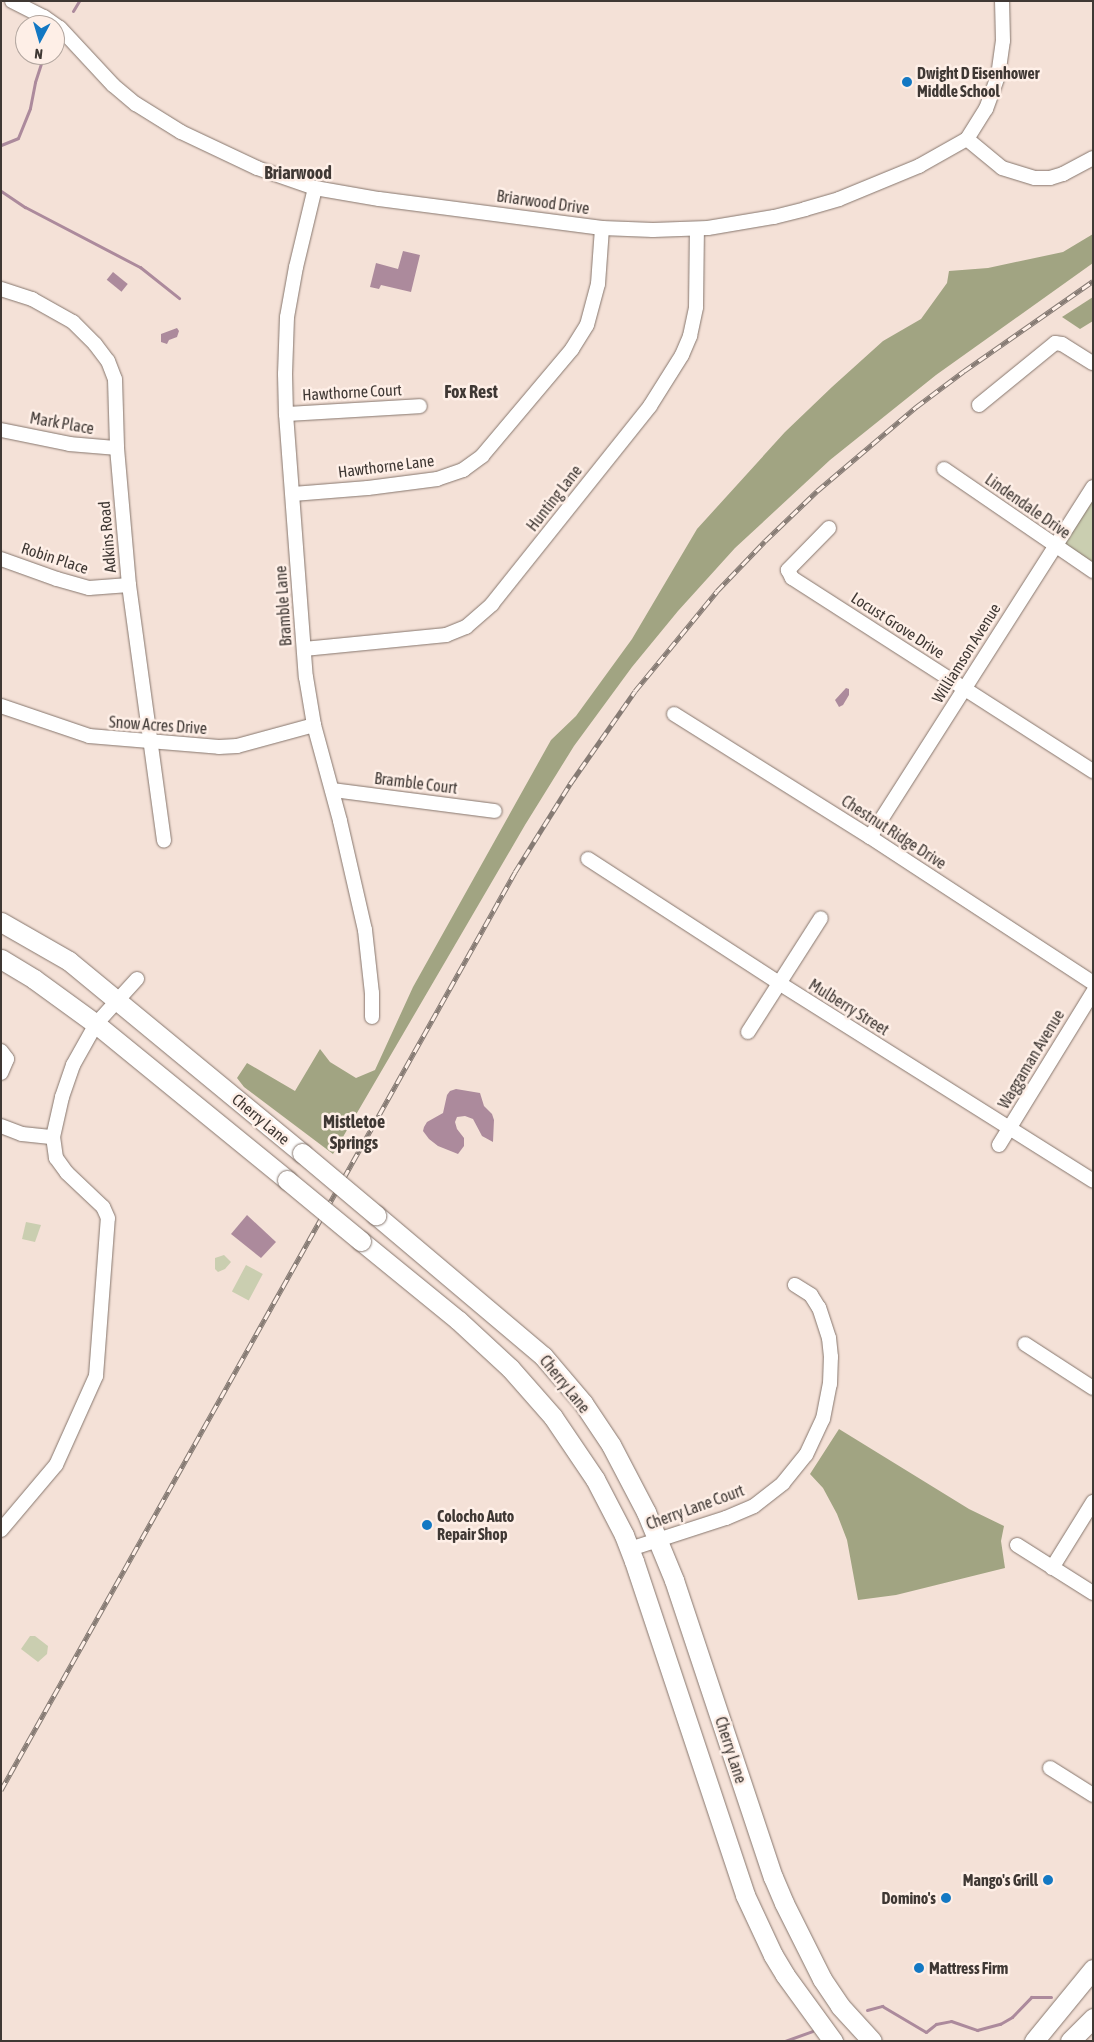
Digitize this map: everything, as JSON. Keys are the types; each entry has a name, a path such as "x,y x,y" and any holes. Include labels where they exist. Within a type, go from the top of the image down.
{"main road":[{"name":"Cherry Lane","path":"1,922 50,948 117,1000 526,1339 567,1383 610,1445 637,1494 658,1540 674,1580 773,1877 798,1935 822,1979 840,2006 872,2041"},
{"name":"Cherry Lane","path":"1,959 34,979 96,1024 489,1347 529,1388 582,1457 613,1512 630,1549 745,1895 781,1968 833,2041"},
{"path":"1034,2041 1093,1969"},
{"path":"1070,2041 1093,2018"}],"street":[{"name":"Briarwood Drive","path":"12,1 44,16 60,28 113,85 136,104 182,132 257,168 314,188 602,228 697,229 774,217 839,198 919,166 967,139 986,109 998,76 1003,41 1002,1"},
{"path":"967,139 1002,168 1035,178 1050,178 1062,174 1093,158"},
{"name":"Bramble Lane","path":"314,188 287,317 286,414 306,677 314,725 332,790 365,930 372,993 372,1017"},
{"name":"Hawthorne Lane","path":"293,494 368,488 437,479 463,470 482,456 572,349 588,325 598,284 602,228"},
{"name":"Hunting Lane","path":"304,649 446,634 466,627 476,620 534,552 666,384 690,336 694,320 697,229"},
{"name":"Adkins Road","path":"1,289 32,299 73,322 96,344 108,361 115,379 116,448 129,584 164,841"},
{"path":"979,405 1055,343 1062,344 1093,363"},
{"name":"Hawthorne Court","path":"286,414 420,406"},
{"name":"Mark Place","path":"1,430 70,444 116,448"},
{"name":"Lindendale Drive","path":"944,469 1093,571"},
{"name":"Williamson Avenue","path":"870,837 1093,487"},
{"name":"Locust Grove Drive","path":"829,528 788,570 792,578 1093,771"},
{"name":"Robin Place","path":"1,559 89,588 129,584"},
{"name":"Snow Acres Drive","path":"1,706 89,736 152,742 230,746 314,725"},
{"name":"Chestnut Ridge Drive","path":"674,714 870,837 1093,983"},
{"name":"Bramble Court","path":"332,790 495,811"},
{"name":"Mulberry Street","path":"588,859 779,983 1093,1181"},
{"path":"748,1032 821,918"},
{"path":"1,1530 56,1464 92,1385 98,1366 108,1218 103,1207 67,1173 56,1158 53,1137 69,1075 96,1024 137,980"},
{"name":"Waggaman Avenue","path":"999,1145 1093,992"},
{"path":"1,1051 7,1059 1,1073"},
{"path":"1,1126 22,1134 53,1137"},
{"name":"Cherry Lane Court","path":"630,1549 726,1518 764,1499 786,1480 815,1440 828,1400 831,1357 829,1338 819,1308 811,1295 795,1285"},
{"path":"1025,1344 1093,1388"},
{"path":"1052,1568 1093,1502"},
{"path":"1017,1545 1093,1593"},
{"path":"1050,1768 1093,1795"}],"green space":[{"path":"1093,234 1093,263 936,375 830,460 735,548 678,611 632,667 574,746 525,825 333,1154 244,1087 237,1078 247,1063 295,1091 320,1049 330,1062 356,1078 375,1070 413,987 551,740 576,716 632,639 697,529 785,432 832,387 883,341 921,319 947,283 949,271 988,268 1063,252"},
{"path":"1093,297 1093,321 1080,329 1062,317"},
{"path":"1093,487 1093,571 1054,546"},
{"path":"26,1222 41,1225 35,1242 22,1239"},
{"path":"224,1255 231,1262 225,1269 218,1272 215,1269 215,1258"},
{"path":"246,1265 263,1274 249,1300 232,1291"},
{"path":"839,1429 969,1509 1004,1526 1001,1541 1005,1568 896,1595 858,1600 847,1540 837,1514 823,1488 810,1474"},
{"path":"30,1636 35,1636 48,1646 47,1654 38,1662 21,1649"}],"shaded area":[{"path":"403,251 420,255 411,292 381,285 379,289 370,287 376,263 398,269"},
{"path":"113,272 128,284 121,292 107,280"},
{"path":"177,328 179,331 177,337 169,340 167,344 161,342 161,334"},
{"path":"846,688 849,689 849,695 843,705 839,707 835,700"},
{"path":"456,1089 480,1093 484,1106 492,1114 494,1120 493,1142 482,1136 473,1119 465,1116 457,1117 455,1122 457,1129 464,1138 464,1146 458,1154 438,1146 423,1131 427,1122 443,1113 447,1095 450,1091"},
{"path":"247,1215 276,1242 261,1258 231,1234"}],"waterway":[{"path":"73,11 79,1"},
{"path":"1,145 18,138 30,108 41,65"},
{"path":"1,191 25,207 140,267 179,298"},
{"path":"867,2010 882,2006 926,2032 936,2024 951,2021 977,2030 1000,2024 1012,2017 1031,1997 1051,1997"},
{"path":"785,2041 812,2031"}],"railway":[{"path":"1,1790 515,872 570,784 635,691 717,591 817,491 916,407 1093,281"}],"place":[{"name":"Dwight D Eisenhower Middle School","path":"907,82"},
{"name":"Colocho Auto Repair Shop","path":"427,1525"},
{"name":"Mango's Grill","path":"1048,1880"},
{"name":"Domino's","path":"946,1898"},
{"name":"Mattress Firm","path":"919,1968"}],"district":[{"name":"Briarwood","path":"298,173"},
{"name":"Fox Rest","path":"471,392"},
{"name":"Mistletoe Springs","path":"354,1133"}]}
